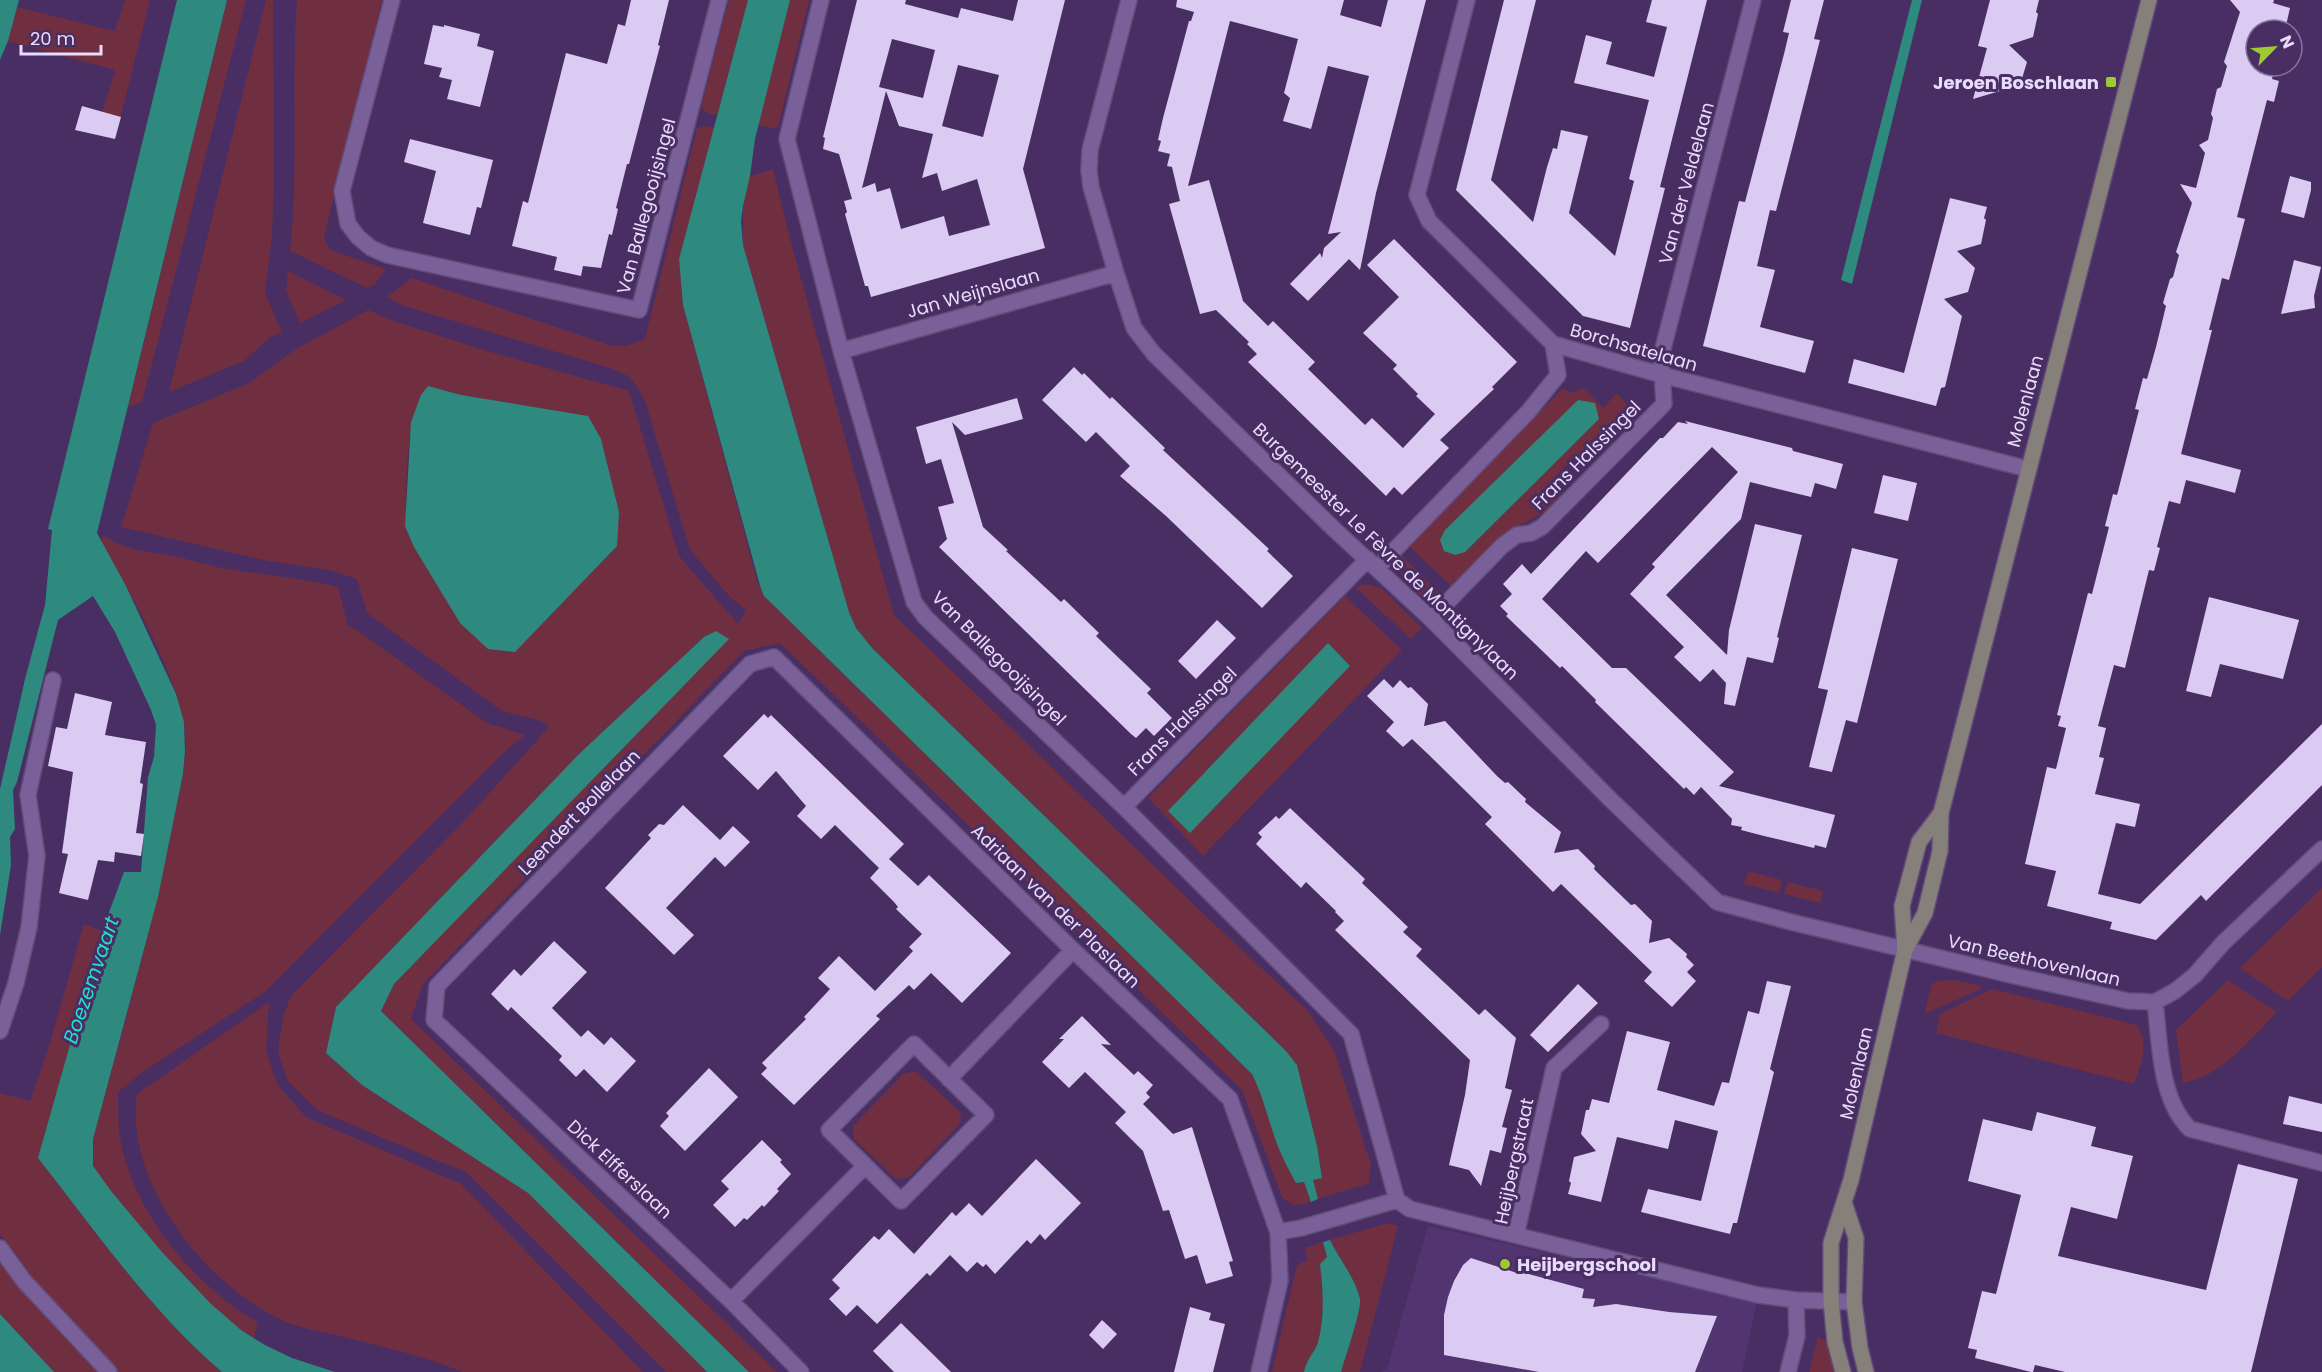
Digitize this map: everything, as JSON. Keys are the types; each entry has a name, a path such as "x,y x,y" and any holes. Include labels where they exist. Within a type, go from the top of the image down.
{"main road":[{"name":"Molenlaan","path":"1843,1372 1835,1342 1832,1243 1845,1205 1905,950 1925,913 1940,851 1941,813 2149,0"},
{"name":"Molenlaan","path":"1905,950 1902,906 1919,842 1941,813"},
{"path":"1845,1205 1856,1238 1854,1302 1860,1348 1866,1372"}],"street":[{"name":"Van Ballegooijsingel","path":"392,0 342,191 348,224 358,237 370,248 387,255 639,310 719,0"},
{"name":"Van Ballegooijsingel","path":"821,0 787,139 841,351 914,602 926,618 1124,807 1351,1034 1397,1200"},
{"name":"Burgemeester Le Fèvre de Montignylaan","path":"1129,0 1090,150 1089,171 1091,187 1134,328 1154,354 1431,619 1717,902 1905,950"},
{"name":"Borchsatelaan","path":"1467,0 1417,195 1429,221 1553,344 1662,375 2028,469"},
{"name":"Van der Veldelaan","path":"1662,375 1661,356 1753,0"},
{"name":"Jan Weijnslaan","path":"841,351 1116,273"},
{"name":"Frans Halssingel","path":"1124,807 1528,412 1558,375 1553,344"},
{"name":"Frans Halssingel","path":"1431,619 1502,546 1517,535 1531,533 1542,527 1664,404 1662,375"},
{"name":"Adriaan van der Plaslaan","path":"750,664 774,657 1073,950 1230,1099 1278,1232 1280,1281 1258,1372"},
{"name":"Leendert Bollelaan","path":"436,986 750,664"},
{"path":"0,1031 16,984 28,927 37,856 28,795 53,680"},
{"path":"2322,849 2223,944 2195,975 2175,991 2155,1002 2167,1091 2181,1120 2190,1129 2322,1163"},
{"path":"949,1079 1073,950"},
{"name":"Van Beethovenlaan","path":"1905,950 2128,1001 2155,1002"},
{"name":"Dick Elfferslaan","path":"436,986 434,1020 731,1301 801,1372"},
{"name":"Heijbergstraat","path":"1601,1024 1554,1068 1516,1236 1758,1295 1854,1302"},
{"path":"914,1044 949,1079 986,1115 901,1201 829,1130 914,1044"},
{"path":"731,1301 865,1166"},
{"path":"1278,1232 1301,1228 1397,1200 1410,1209 1516,1236"},
{"path":"0,1248 24,1281 109,1372"},
{"path":"1788,1372 1797,1336 1796,1299"}],"shaded area":[{"path":"125,0 150,0 116,134 101,118 115,70 8,41 17,7 115,31"},
{"path":"227,0 246,0 142,402 128,407"},
{"path":"266,0 273,0 274,179 272,236 265,294 282,332 269,338 244,361 169,392"},
{"path":"297,0 382,0 324,237 330,250 386,269 375,284 367,288 290,251 294,188"},
{"path":"729,0 748,0 717,115 709,114 701,108"},
{"path":"790,0 809,0 778,127 771,128 758,125"},
{"path":"706,126 715,128 679,259 683,305 758,584 764,596 1252,1074 1262,1094 1279,1148 1296,1183 1304,1182 1311,1202 1294,1205 1282,1197 1242,1090 780,643 744,651 423,984 411,1019 777,1372 749,1372 381,1011 394,984 716,631 704,637 579,754 336,1007 326,1053 362,1085 528,1193 707,1372 666,1372 465,1171 317,1110 287,1080 278,1051 283,1017 291,996 468,817 549,727 542,721 502,711 367,613 357,579 329,570 268,561 121,527 153,423 249,383 296,349 368,310 391,320 487,351 629,391 679,556 738,624 746,610 730,597 690,550 644,398 630,377 613,369 404,306 387,297 412,278 612,346 625,346 645,339 697,128","holes":["428,387 461,395 405,526 408,453 414,416 420,400"]},
{"path":"773,169 792,246 894,615 1212,922 1308,1011 1334,1050 1371,1165 1369,1183 1318,1199 1313,1180 1322,1177 1317,1146 1297,1065 1286,1051 873,649 856,628 849,612 743,245 743,206 750,176"},
{"path":"288,271 346,300 300,323 286,291"},
{"path":"1563,388 1571,393 1583,388 1603,408 1617,393 1631,409 1628,409 1556,475 1561,498 1552,508 1507,532 1453,588 1409,546"},
{"path":"103,535 137,550 228,569 338,587 348,626 487,723 525,735 502,754 266,991 140,1074 118,1092 121,1143 140,1197 155,1223 191,1269 234,1307 258,1323 254,1338 219,1312 186,1280 104,1185 93,1164 93,1139 156,903 181,785 186,746 183,720 177,698 160,652 101,543"},
{"path":"1401,555 1442,595 1421,596 1411,587 1403,578 1399,568"},
{"path":"1366,584 1381,588 1422,628 1411,639 1355,587"},
{"path":"1345,596 1402,650 1203,856 1148,798","holes":["1328,644 1350,666 1190,832 1169,811"]},
{"path":"1748,871 1782,880 1779,893 1744,884"},
{"path":"1788,882 1823,891 1820,903 1784,894"},
{"path":"2322,888 2322,967 2288,1001 2240,968"},
{"path":"84,924 102,931 38,1158 148,1298 222,1372 117,1372 43,1292 0,1234 0,1093 30,1101 49,1046"},
{"path":"1955,980 1981,986 1981,989 1924,1014 1932,984 1938,981"},
{"path":"2228,980 2277,1012 2235,1055 2198,1079 2183,1083 2176,1030"},
{"path":"1992,989 2137,1025 2144,1047 2134,1084 1936,1033 1940,1014"},
{"path":"269,1002 266,1050 277,1084 306,1117 461,1184 643,1372 462,1372 416,1356 292,1324 262,1309 232,1288 204,1262 179,1231 159,1198 144,1163 136,1128 137,1094"},
{"path":"916,1071 961,1113 960,1124 909,1177 896,1179 854,1139 853,1126 903,1074"},
{"path":"1388,1223 1398,1226 1360,1372 1341,1372 1356,1323 1360,1299 1351,1276 1330,1240"},
{"name":"Heijbergschool","path":"1428,1226 1757,1301 1742,1372 1380,1372 1387,1369"},
{"path":"1323,1242 1327,1257 1320,1264 1323,1293 1317,1346 1304,1372 1272,1372 1297,1265 1308,1260 1305,1248"},
{"path":"0,1263 98,1372 54,1372 0,1314"},
{"path":"1818,1337 1827,1341 1834,1372 1809,1372"}],"water":[{"path":"0,0 19,0 8,41 0,60"},
{"name":"Boezemvaart","path":"177,0 227,0 97,533 126,586 176,694 184,722 185,751 183,774 158,897 93,1139 93,1166 162,1252 211,1304 241,1330 292,1358 335,1372 222,1372 148,1298 38,1158 102,931 124,872 141,872 148,777 154,757 156,725 151,710 115,632 93,596 58,620 17,782 13,790 15,829 10,837 11,865 0,935 0,789 25,679 45,605 52,530 48,529"},
{"path":"748,0 790,0 755,139 741,221 743,245 849,612 856,628 873,649 1286,1051 1297,1065 1317,1146 1322,1178 1313,1180 1318,1199 1311,1202 1304,1182 1296,1183 1289,1171 1252,1074 764,596 683,305 679,259"},
{"path":"1912,0 1922,0 1852,284 1841,280"},
{"path":"428,386 461,395 588,416 601,439 619,512 617,546 515,652 488,649 460,623 414,547 405,526 411,422 421,395"},
{"path":"1578,400 1595,403 1599,419 1465,552 1455,555 1444,551 1440,540 1445,530"},
{"path":"716,631 729,639 394,984 381,1011 749,1372 707,1372 528,1193 362,1085 326,1053 336,1007 579,754 704,637"},
{"path":"1328,643 1350,666 1190,833 1168,811"},
{"path":"1330,1240 1351,1276 1358,1291 1360,1304 1341,1372 1304,1372 1317,1346 1322,1323 1320,1264 1327,1257 1323,1242"},
{"path":"0,1314 54,1372 0,1372"}],"building":[{"path":"631,0 669,0 658,45 660,46 616,208 618,209 612,235 609,234 601,268 583,266 581,276 554,270 557,257 512,246 523,201 528,203 566,53 607,64 618,24 625,26"},
{"path":"857,0 906,0 905,4 958,18 961,8 1013,21 1018,0 1065,0 1023,169 1045,248 871,297 868,286 865,286 845,214 847,212 844,201 852,199 839,154 823,149 825,138 823,137","holes":["892,39 935,50 923,98 879,87","958,65 999,75 983,137 942,126","886,91 899,126 933,134 922,178 937,173 942,191 977,179 990,225 949,236 944,216 901,229 890,188 877,192 875,183 862,188"]},
{"path":"1177,0 1344,0 1340,15 1381,27 1388,0 1426,0 1376,193 1360,270 1349,259 1308,301 1290,284 1320,253 1322,258 1324,248 1341,232 1328,234 1369,76 1328,66 1311,129 1283,121 1290,98 1284,93 1298,39 1230,21 1188,186 1209,180 1243,301 1268,326 1273,321 1315,362 1308,369 1365,425 1372,418 1403,448 1435,414 1393,369 1397,365 1363,333 1399,297 1367,265 1394,239 1517,362 1492,387 1494,389 1440,440 1449,448 1402,495 1394,487 1386,496 1248,362 1257,354 1247,344 1249,342 1216,310 1200,314 1169,204 1180,201 1172,167 1167,166 1170,154 1158,151 1163,118 1189,21 1194,12 1176,7"},
{"path":"1504,0 1536,0 1491,180 1533,222 1547,167 1553,148 1557,149 1561,130 1588,136 1569,213 1615,256 1634,181 1629,179 1649,100 1574,83 1586,35 1612,42 1606,64 1654,77 1667,27 1646,22 1652,0 1707,0 1660,187 1665,188 1630,328 1583,316 1456,190"},
{"path":"1791,0 1824,0 1814,39 1820,40 1776,211 1770,210 1757,266 1775,270 1760,327 1814,341 1805,373 1703,346 1739,201 1745,202 1784,54 1789,33 1783,32"},
{"path":"1990,0 2039,0 2036,12 2038,14 2033,37 2009,45 2027,62 2020,85 1973,99 1987,48 1978,46"},
{"path":"2230,0 2274,0 2273,3 2290,8 2288,18 2244,18 2244,78 2272,78 2279,81 2274,102 2267,100 2237,217 2245,219 2229,280 2222,278 2209,330 2212,330 2181,454 2241,470 2235,493 2186,480 2180,504 2169,501 2157,547 2160,548 2154,571 2149,570 2125,668 2114,665 2098,726 2106,728 2099,757 2104,758 2095,794 2140,804 2135,827 2116,823 2098,894 2140,904 2322,724 2322,785 2206,901 2201,895 2156,940 2110,929 2112,922 2047,906 2056,871 2025,864 2047,767 2056,769 2066,728 2058,726 2061,716 2057,715 2088,593 2092,594 2109,527 2105,526 2113,494 2117,495 2139,410 2135,409 2143,378 2147,379 2156,347 2166,306 2163,303 2170,279 2173,277 2179,255 2176,252 2192,203 2180,184 2196,188 2205,153 2199,145 2208,140 2217,89 2221,87 2227,66 2224,62 2240,12"},
{"path":"433,25 444,27 444,25 480,34 477,46 494,51 480,107 447,99 452,80 439,77 442,68 424,64"},
{"path":"82,106 121,117 115,139 75,130"},
{"path":"410,139 493,160 481,208 477,207 470,235 423,223 436,171 404,162"},
{"path":"2290,176 2311,182 2304,218 2281,212"},
{"path":"1950,198 1987,207 1981,244 1957,251 1975,268 1968,292 1944,299 1962,316 1945,387 1941,388 1936,406 1848,383 1854,359 1904,373"},
{"path":"2294,260 2321,267 2314,296 2315,308 2281,314"},
{"path":"1074,367 1082,375 1084,373 1110,399 1112,397 1165,448 1163,450 1269,549 1267,551 1293,576 1262,608 1166,516 1120,476 1130,466 1096,432 1086,442 1042,400"},
{"path":"1017,398 1023,419 965,435 952,422 983,527 1061,602 1064,599 1099,633 1096,636 1151,689 1147,693 1172,718 1154,736 1146,728 1136,738 1131,734 939,547 947,539 938,507 954,503 941,459 926,464 916,427"},
{"path":"1685,421 1792,448 1793,451 1843,464 1836,489 1815,483 1811,497 1750,482 1741,519 1666,595 1727,655 1729,630 1755,524 1802,535 1777,637 1779,638 1773,663 1747,657 1735,706 1724,704 1726,683 1713,669 1700,682 1674,657 1684,647 1630,594 1655,567 1652,564 1738,472 1712,447 1598,563 1586,551 1542,599 1612,668 1626,668 1734,772 1719,786 1835,815 1826,848 1815,845 1814,848 1764,836 1731,825 1732,819 1701,787 1694,795 1686,787 1684,789 1595,702 1596,700 1562,666 1560,668 1506,616 1508,614 1500,606 1512,594 1503,584 1522,564 1531,574 1660,438 1663,438 1678,422 1688,424"},
{"path":"1883,475 1917,483 1908,521 1874,513"},
{"path":"1852,548 1898,559 1857,723 1846,720 1832,772 1809,767 1828,690 1818,688"},
{"path":"2209,597 2299,620 2283,679 2220,664 2211,697 2186,691"},
{"path":"1217,620 1236,638 1196,679 1178,661"},
{"path":"1384,679 1393,688 1400,680 1408,688 1411,687 1428,704 1424,726 1445,721 1497,776 1505,783 1508,782 1526,799 1525,802 1561,832 1554,853 1578,849 1595,866 1594,869 1631,905 1635,904 1652,921 1649,943 1669,938 1687,954 1686,957 1694,965 1687,972 1696,981 1672,1007 1644,981 1652,972 1561,884 1553,892 1485,824 1492,817 1429,755 1412,739 1403,747 1386,731 1394,722 1367,696"},
{"path":"75,693 112,702 105,735 146,742 136,833 144,834 141,856 115,852 114,862 98,860 88,900 59,893 68,854 62,853 73,772 48,766 56,727 67,729"},
{"path":"764,714 768,718 771,715 904,844 889,859 918,886 929,875 1011,953 962,1003 931,973 914,990 909,985 876,1016 880,1019 794,1105 761,1074 767,1068 762,1063 806,1019 804,1017 830,989 818,978 839,956 875,991 913,951 909,947 922,934 896,909 898,907 894,902 870,878 879,868 835,825 821,839 797,816 806,806 776,771 758,790 723,756"},
{"path":"683,805 720,840 733,826 750,842 725,867 715,857 666,908 694,935 674,955 605,888 651,838 648,835 659,824 664,825"},
{"path":"1290,808 1365,879 1362,883 1408,927 1403,932 1422,949 1416,956 1479,1015 1485,1009 1516,1038 1505,1088 1512,1090 1502,1127 1507,1128 1501,1153 1490,1150 1481,1186 1469,1170 1449,1165 1465,1095 1470,1060 1335,930 1344,921 1336,911 1306,882 1301,888 1256,844 1262,837 1258,833 1276,816 1279,819"},
{"path":"554,941 587,972 552,1008 581,1037 588,1030 604,1045 611,1037 636,1061 607,1092 584,1069 576,1077 559,1060 562,1056 511,1007 508,1011 491,994 514,969 521,976"},
{"path":"1767,981 1791,986 1770,1069 1774,1072 1737,1223 1733,1223 1730,1234 1641,1212 1648,1189 1701,1201 1718,1131 1675,1120 1668,1149 1617,1137 1601,1202 1568,1194 1574,1157 1596,1151 1581,1134 1586,1110 1589,1110 1592,1099 1609,1103 1627,1031 1670,1042 1657,1090 1714,1106 1722,1082 1729,1083 1748,1011 1759,1014"},
{"path":"1578,984 1598,1003 1548,1052 1530,1035"},
{"path":"1082,1016 1111,1045 1101,1044 1134,1075 1138,1071 1153,1085 1146,1093 1150,1097 1143,1104 1173,1134 1192,1127 1233,1261 1229,1262 1233,1276 1206,1284 1197,1255 1185,1259 1169,1210 1163,1211 1143,1151 1115,1123 1126,1112 1085,1072 1069,1088 1042,1062 1064,1039 1059,1039"},
{"path":"709,1068 738,1097 685,1151 660,1126 669,1116 666,1113"},
{"path":"2289,1096 2322,1104 2322,1132 2283,1124"},
{"path":"2037,1112 2096,1127 2091,1146 2133,1156 2117,1219 2071,1207 2058,1256 2206,1290 2238,1164 2298,1179 2251,1372 2065,1372 2035,1365 2031,1372 1975,1358 1977,1350 1968,1348 1982,1291 1996,1294 2021,1195 1968,1181 1983,1119 2032,1131"},
{"path":"762,1140 782,1160 780,1162 791,1174 764,1207 762,1205 747,1220 744,1218 735,1227 713,1205 729,1189 721,1181"},
{"path":"1036,1159 1081,1203 1045,1240 1040,1234 1031,1244 1027,1240 995,1274 986,1264 983,1267 977,1262 967,1272 950,1255 930,1276 927,1273 877,1324 857,1305 846,1316 829,1299 840,1288 832,1280 874,1236 879,1240 889,1229 914,1254 952,1212 956,1216 969,1203 982,1216"},
{"path":"1471,1258 1520,1274 1521,1272 1584,1289 1582,1298 1595,1299 1593,1307 1616,1304 1717,1316 1695,1372 1539,1372 1444,1355 1444,1315 1448,1297 1463,1265"},
{"path":"1190,1307 1211,1313 1209,1320 1225,1324 1213,1372 1174,1372"},
{"path":"1102,1320 1117,1334 1103,1349 1089,1335"},
{"path":"901,1323 951,1372 894,1372 873,1351"}],"place":[{"name":"Jeroen Boschlaan","path":"2111,82"},
{"name":"Heijbergschool","path":"1505,1264"}]}
